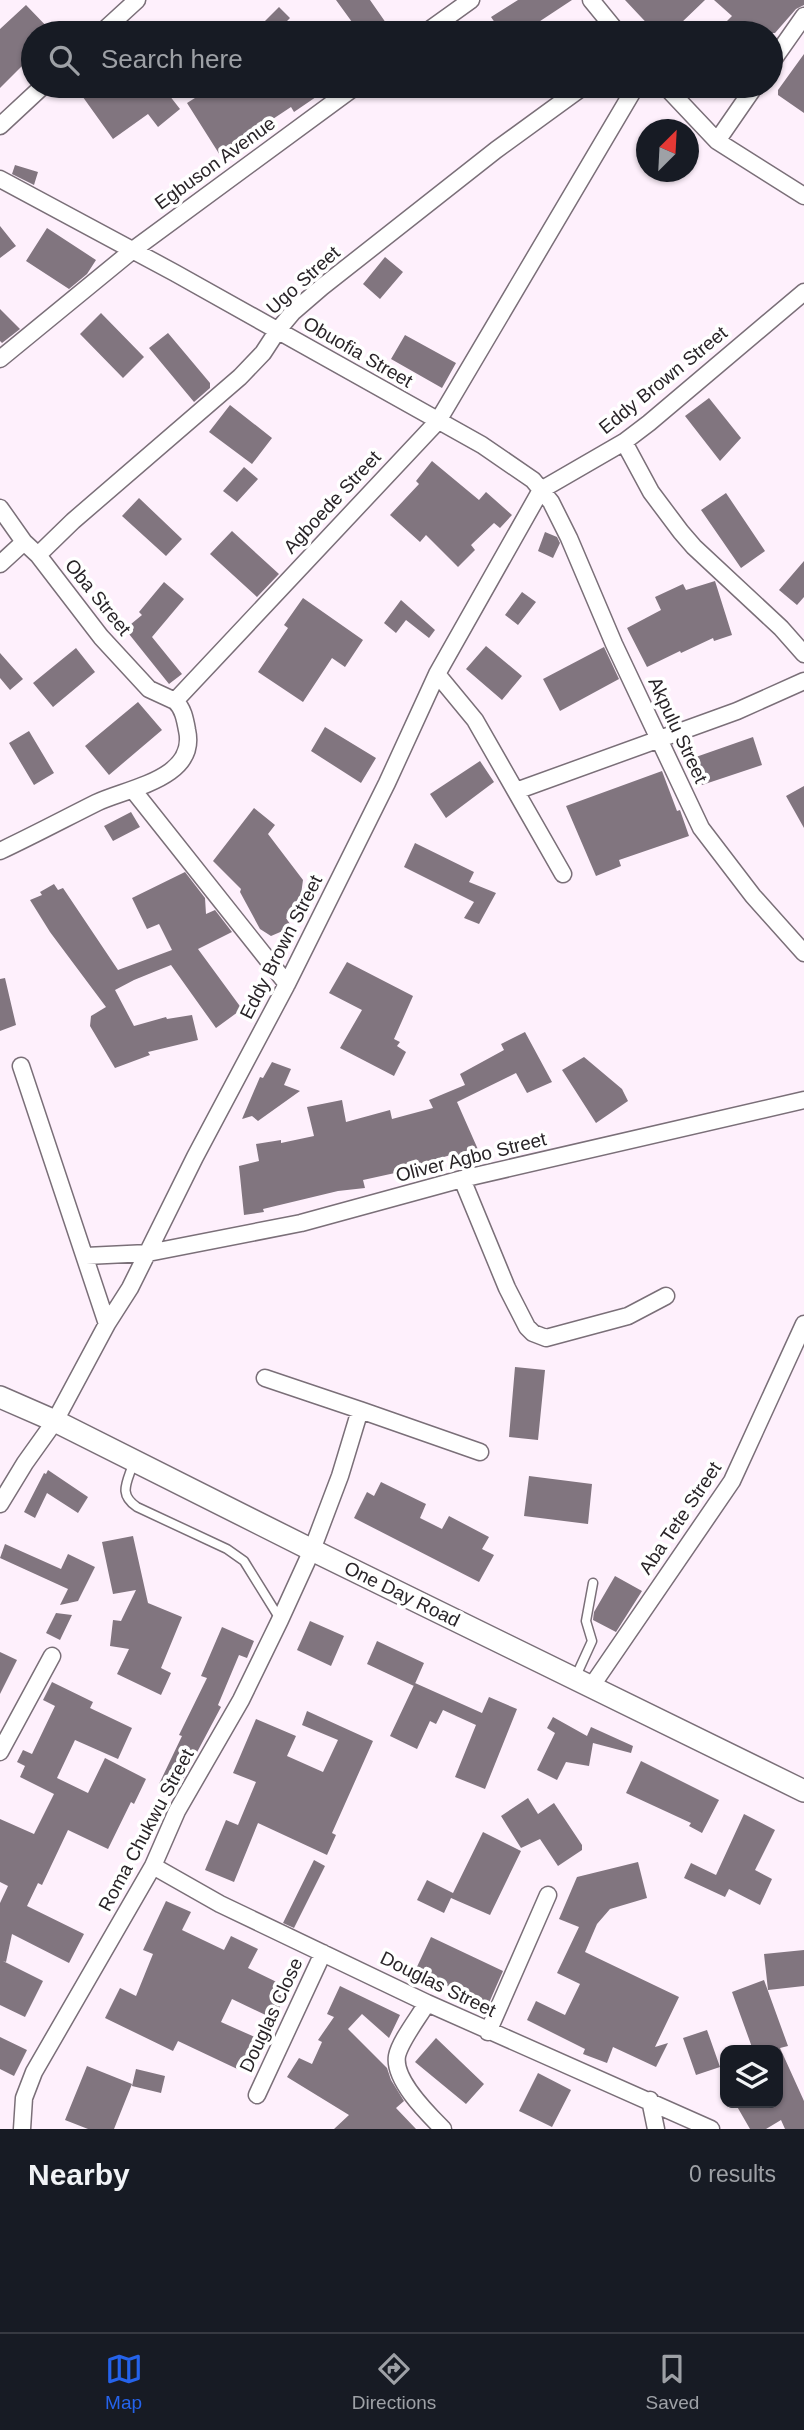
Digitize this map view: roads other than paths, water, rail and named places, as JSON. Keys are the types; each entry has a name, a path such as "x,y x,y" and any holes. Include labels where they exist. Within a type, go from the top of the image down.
{"main road":[{"name":"One Day Road","path":"0,1397 55,1421 804,1791"}],"street":[{"path":"114,21 137,0"},
{"path":"442,21 471,0"},
{"path":"594,1 609,21"},
{"path":"783,46 804,16"},
{"path":"0,125 30,98"},
{"name":"Egbuson Avenue","path":"133,250 340,98"},
{"name":"Ugo Street","path":"38,555 73,521 240,377 263,353 293,312 496,150 568,98"},
{"name":"Agboede Street","path":"175,701 438,421 629,98"},
{"path":"676,98 717,141 804,196"},
{"path":"717,141 747,98"},
{"name":"Obuofia Street","path":"0,179 278,330 438,421 522,470 546,496"},
{"path":"0,359 133,250"},
{"name":"Eddy Brown Street","path":"0,1504 25,1462 55,1421 107,1324 130,1288 195,1157 287,984 387,783 437,674 546,496 649,423 804,292"},
{"path":"624,442 651,492 681,532 781,628 804,654"},
{"name":"Akpulu Street","path":"546,496 569,538 614,644 701,828 746,887 804,953"},
{"name":"Oba Street","path":"0,508 24,542 38,555 101,636 149,689 175,701"},
{"path":"0,565 24,542"},
{"path":"437,674 475,720 563,874"},
{"path":"516,791 737,712 804,681"},
{"path":"0,851 102,800 133,790 171,771 183,758 188,742 181,707 175,701"},
{"path":"133,790 287,984"},
{"path":"21,1066 107,1324"},
{"name":"Oliver Agbo Street","path":"86,1256 148,1253 314,1221 462,1180 804,1100"},
{"path":"462,1180 507,1288 527,1327 533,1333 546,1338 628,1316 666,1296"},
{"name":"Aba Tete Street","path":"583,1683 732,1481 804,1324"},
{"path":"265,1378 481,1452"},
{"name":"Roma Chukwu Street","path":"22,2129 24,2098 34,2072 153,1866 177,1811 241,1700 281,1620 312,1550 340,1476 360,1410"},
{"path":"0,1752 52,1656"},
{"name":"Douglas Street","path":"153,1866 220,1905 488,2032 650,2100 711,2129"},
{"path":"488,2032 548,1895"},
{"name":"Douglas Close","path":"257,2095 323,1953"},
{"path":"427,2003 397,2056 397,2068 416,2102 443,2129"},
{"path":"650,2100 656,2129"}],"lane":[{"path":"134,1461 125,1492 127,1500 228,1549 244,1561 281,1620"},
{"path":"583,1683 592,1641 586,1621 593,1583"}]}
